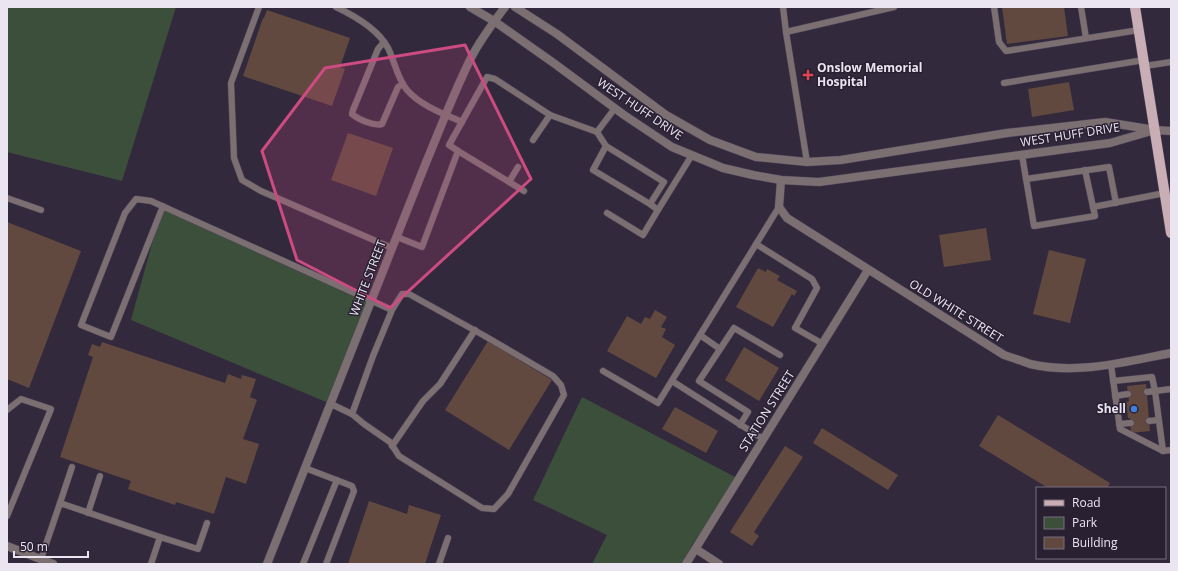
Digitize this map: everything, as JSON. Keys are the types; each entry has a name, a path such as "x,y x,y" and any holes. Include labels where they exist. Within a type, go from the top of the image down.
{"main road":[{"path":"1135,7 1171,233"}],"street":[{"name":"WEST HUFF DRIVE","path":"470,7 494,21 672,147 723,168 753,175 781,180 819,182 1110,143 1155,130"},
{"name":"WHITE STREET","path":"267,564 446,115 472,57 494,21 505,7"},
{"name":"WEST HUFF DRIVE","path":"515,7 557,34 666,115 710,140 756,157 807,162 842,160 1007,133 1105,122 1155,130"},
{"path":"1155,130 1171,131"},
{"path":"779,207 781,180"},
{"name":"OLD WHITE STREET","path":"779,207 787,218 1004,355 1031,364 1079,368 1111,365 1171,353"},
{"name":"STATION STREET","path":"686,564 868,270"},
{"path":"7,546 53,564"},
{"path":"696,549 719,564"}],"lane":[{"path":"259,7 231,83 234,158 236,168 242,180 260,191 392,248"},
{"path":"336,7 359,20 378,35 389,49 403,84 414,96 427,105 462,122"},
{"path":"783,7 807,162"},
{"path":"786,32 894,7"},
{"path":"994,7 999,42 1006,51 1139,30"},
{"path":"1081,7 1086,38"},
{"path":"384,42 378,48 352,110 352,114 355,117 377,125 382,124 398,87 403,84"},
{"path":"1004,83 1144,63 1171,62"},
{"path":"524,191 449,145 487,77 495,79 550,114 596,132 606,146 664,182 650,204"},
{"path":"596,132 615,108"},
{"path":"533,140 550,114"},
{"path":"606,146 593,170 658,210"},
{"path":"397,237 422,247 458,151"},
{"path":"607,213 643,235 692,155"},
{"path":"1022,155 1034,226 1095,216 1086,170"},
{"path":"509,182 518,167"},
{"path":"1026,179 1108,167 1116,203"},
{"path":"1093,207 1165,193"},
{"path":"7,198 41,210"},
{"path":"163,206 112,337 81,325 125,213 136,198 151,201 163,206 392,310"},
{"path":"603,371 658,403 779,207"},
{"path":"756,244 812,279 817,288 795,328 823,344"},
{"path":"331,404 352,414 390,442 399,456 482,508 494,509 508,494 564,396 561,385 553,376 475,330 409,294 402,294 392,310 373,356 352,414"},
{"path":"692,393 734,328 780,355"},
{"path":"392,446 424,400 440,384 475,330"},
{"path":"700,336 720,349"},
{"path":"1111,365 1120,429 1163,451 1171,450"},
{"path":"1113,381 1152,377 1163,451"},
{"path":"672,381 763,439"},
{"path":"699,381 748,412 740,425"},
{"path":"1147,392 1171,389"},
{"path":"1115,396 1128,394"},
{"path":"7,410 21,399 51,409 7,516"},
{"path":"1149,421 1158,420"},
{"path":"1119,424 1130,423"},
{"path":"41,559 72,467"},
{"path":"306,468 352,486 354,491 326,564"},
{"path":"88,513 100,476"},
{"path":"303,564 337,480"},
{"path":"60,503 198,549 207,523"},
{"path":"151,564 160,537"},
{"path":"439,564 448,538"}],"highlighted area":[{"path":"465,45 531,179 390,308 297,260 262,151 325,68"}],"green space":[{"path":"7,7 176,7 122,181 7,152"},
{"path":"162,207 372,301 331,404 131,320"},
{"path":"582,397 739,479 692,545 683,564 592,564 607,535 533,500"}],"building":[{"path":"1002,7 1064,7 1068,36 1007,44"},
{"path":"267,10 350,38 340,67 345,69 332,106 243,76"},
{"path":"1069,82 1074,110 1032,117 1028,89"},
{"path":"348,133 393,148 376,196 331,180"},
{"path":"7,222 81,251 29,388 7,379"},
{"path":"986,228 991,260 944,267 939,235"},
{"path":"1049,250 1086,259 1070,323 1033,314"},
{"path":"758,268 766,272 767,269 780,276 777,280 797,291 794,296 792,294 773,327 736,307"},
{"path":"655,310 667,317 661,327 666,329 662,337 675,345 656,378 607,351 627,316 641,324 645,317 650,319"},
{"path":"488,341 552,380 509,450 445,410"},
{"path":"102,342 225,383 228,374 241,379 242,375 256,379 250,397 257,400 243,439 259,444 246,484 226,477 214,514 176,502 175,505 128,489 131,481 60,457 93,357 88,355 92,344 100,347"},
{"path":"744,347 779,368 759,401 725,380"},
{"name":"Shell","path":"1146,384 1150,431 1131,433 1130,418 1128,418 1126,402 1129,401 1127,386"},
{"path":"675,407 718,431 706,453 662,429"},
{"path":"998,415 1110,483 1108,487 1046,487 979,446"},
{"path":"822,428 898,475 888,490 813,443"},
{"path":"785,446 803,457 754,532 759,536 752,546 730,532"},
{"path":"369,501 407,514 409,505 441,515 425,564 348,564"}],"place":[{"name":"Onslow Memorial Hospital","path":"808,75"},
{"name":"Shell","path":"1134,409"}]}
